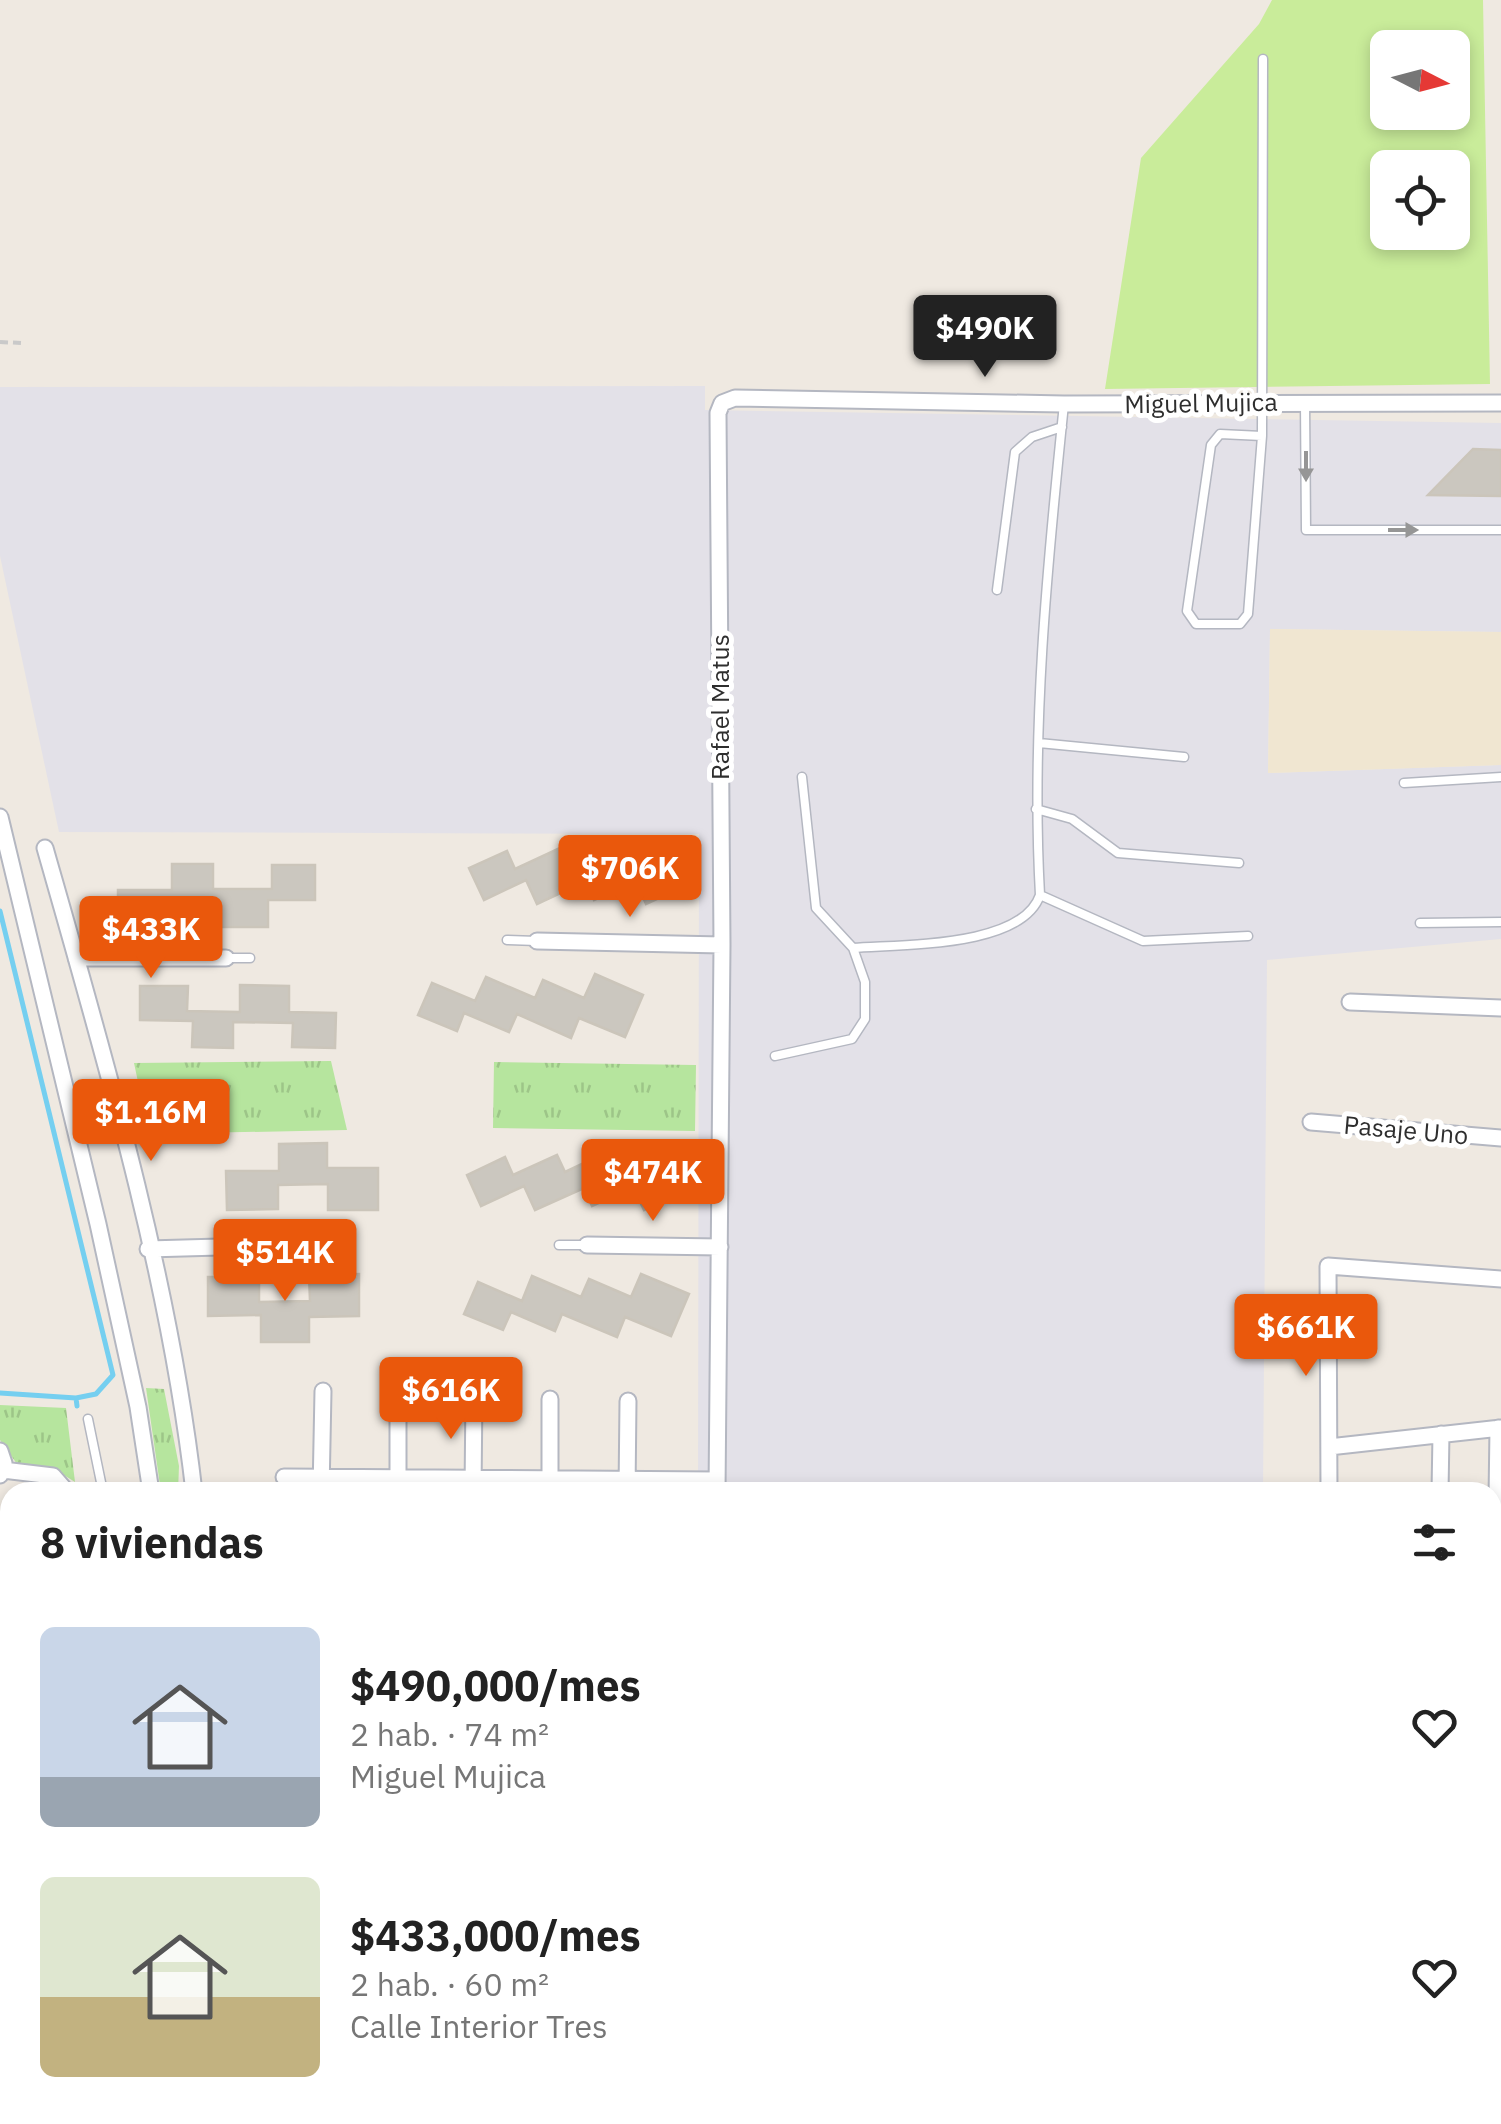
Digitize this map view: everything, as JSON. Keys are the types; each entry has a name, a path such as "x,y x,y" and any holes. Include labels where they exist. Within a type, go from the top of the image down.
{"street":[{"name":"Miguel Mujica","path":"722,403 736,398 1064,404 1501,403"},
{"name":"Rafael Matus","path":"717,1482 722,945 718,414 722,403"},
{"path":"0,817 95,1208 138,1407 149,1482"},
{"path":"45,848 148,1248 179,1392 192,1482"},
{"path":"538,941 722,945"},
{"path":"76,958 226,958"},
{"path":"1350,1002 1501,1008"},
{"name":"Pasaje Uno","path":"1311,1122 1501,1138"},
{"path":"586,1245 720,1247"},
{"path":"148,1248 255,1246"},
{"path":"1330,1482 1328,1266 1501,1279"},
{"path":"398,1390 398,1482"},
{"path":"321,1482 322,1391"},
{"path":"474,1392 474,1482"},
{"path":"550,1399 550,1482"},
{"path":"627,1482 628,1401"},
{"path":"1329,1447 1499,1428 1497,1482"},
{"path":"1440,1482 1441,1434"},
{"path":"0,1451 1,1472 52,1476 58,1482"},
{"path":"284,1477 307,1482"}],"lane":[{"path":"1262,436 1220,434 1214,438 1188,612 1196,624 1240,624 1248,614 1262,436 1264,403 1263,59"},
{"path":"1305,402 1306,530 1501,530"},
{"path":"853,948 954,940 1014,925 1028,917 1040,895 1036,809 1039,743 1050,546 1064,404"},
{"path":"997,590 1015,452 1032,437 1062,427"},
{"path":"1039,743 1184,756"},
{"path":"774,1056 852,1039 865,1018 866,982 853,948 816,908 802,776"},
{"path":"1404,783 1501,777"},
{"path":"1036,809 1072,819 1118,853 1239,864"},
{"path":"1040,895 1143,941 1248,936"},
{"path":"1420,922 1501,922"},
{"path":"507,940 538,941"},
{"path":"226,958 250,958"},
{"path":"255,1246 280,1244"},
{"path":"559,1245 586,1245"},
{"path":"88,1419 101,1482"}],"path":[{"path":"0,342 21,344"}],"shaded area":[{"path":"705,386 705,410 1501,423 1501,632 1270,629 1268,773 1501,765 1501,939 1267,960 1263,1482 698,1482 699,834 59,832 0,556 0,387"},
{"path":"1270,629 1501,632 1501,765 1268,773"}],"green space":[{"path":"1272,0 1483,0 1490,384 1105,389 1141,158 1259,24"},
{"path":"331,1061 347,1130 149,1134 134,1063"},
{"path":"494,1062 696,1065 695,1131 493,1128"},
{"path":"146,1388 164,1389 179,1466 178,1482 160,1482"},
{"path":"0,1405 66,1408 75,1482 59,1472 17,1464 0,1440"}],"building":[{"path":"1473,449 1501,450 1501,496 1428,495"},
{"path":"675,840 694,882 646,904 636,881 594,900 586,881 537,904 526,880 484,900 469,868 507,851 515,869 560,848 567,866 621,841 630,861"},
{"path":"172,864 213,864 213,889 272,889 272,865 315,865 315,900 268,900 268,927 218,927 218,900 166,900 166,924 118,924 118,890 172,890"},
{"path":"595,974 643,995 625,1037 579,1018 571,1038 517,1014 509,1032 464,1013 457,1031 418,1015 432,983 475,1001 486,977 535,998 543,980 584,998"},
{"path":"240,985 289,986 289,1012 336,1013 335,1048 292,1047 293,1023 233,1022 233,1048 192,1047 193,1021 140,1020 140,986 188,986 187,1011 240,1012"},
{"path":"327,1143 327,1168 378,1168 378,1210 328,1210 328,1184 278,1185 278,1209 227,1210 226,1171 279,1171 279,1144"},
{"path":"673,1146 692,1188 644,1210 633,1187 592,1206 584,1188 535,1210 524,1186 481,1206 467,1175 505,1157 513,1175 557,1155 565,1172 618,1147 628,1167"},
{"path":"359,1274 359,1316 309,1317 309,1342 261,1342 261,1315 208,1316 208,1277 259,1277 259,1302 310,1301 309,1275"},
{"path":"641,1274 689,1294 671,1336 625,1317 617,1337 562,1314 555,1331 511,1312 503,1330 464,1314 478,1282 522,1301 532,1276 581,1297 589,1279 631,1297"}],"waterway":[{"path":"0,911 113,1375 96,1394 76,1398 77,1406"},
{"path":"0,1393 76,1398"}]}
